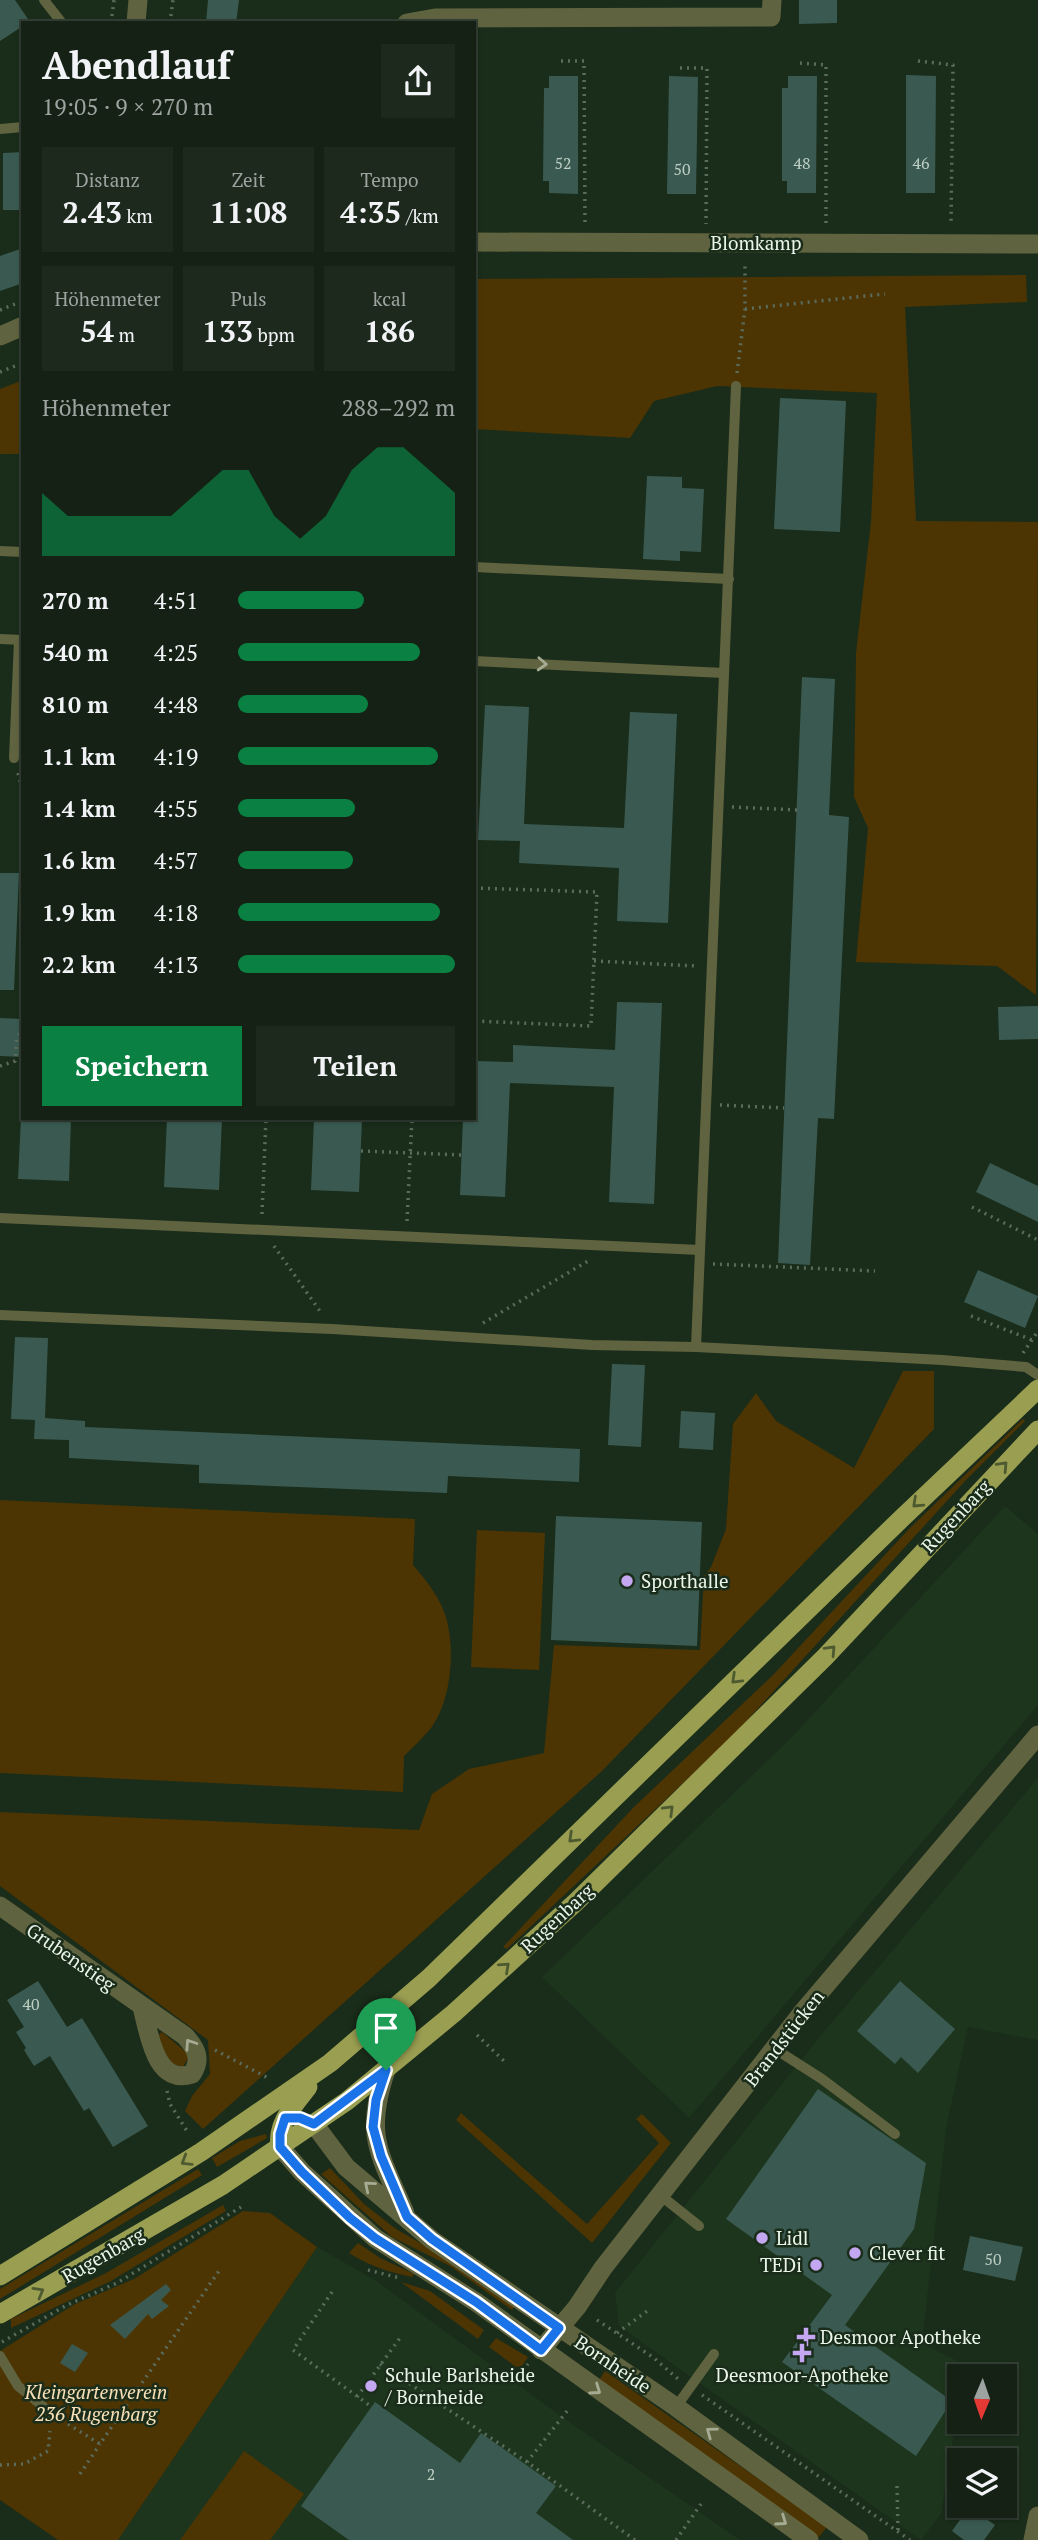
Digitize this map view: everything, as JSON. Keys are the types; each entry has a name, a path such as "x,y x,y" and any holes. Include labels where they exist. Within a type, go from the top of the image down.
{"main road":[{"name":"Rugenbarg","path":"0,2276 244,2124 330,2063 429,1978 891,1528 1038,1390"},
{"name":"Rugenbarg","path":"0,2314 223,2185 314,2124 386,2070 454,2013 587,1891 825,1657 1038,1430"},
{"path":"280,2147 280,2134 285,2118 330,2063"},
{"path":"244,2124 285,2118 300,2118 314,2124"}],"street":[{"path":"136,21 138,0"},
{"path":"418,21 541,8 771,17 772,0"},
{"name":"Blomkamp","path":"476,242 1038,244"},
{"path":"0,336 21,327"},
{"name":"Brandstücken","path":"541,2350 802,2013 1038,1735"},
{"name":"Grubenstieg","path":"0,1906 185,2036"},
{"path":"142,2007 156,2057 172,2076 192,2074 196,2067 198,2057 195,2047 185,2036"},
{"path":"386,2070 376,2100 373,2127 381,2156 407,2217"},
{"name":"Bornheide","path":"314,2124 346,2167 432,2239 676,2407 859,2540"},
{"name":"Bornheide","path":"280,2147 302,2172 367,2231 476,2302 809,2540"},
{"path":"1033,2540 1038,2516"}],"lane":[{"path":"44,0 60,21"},
{"path":"0,129 21,127"},
{"path":"696,1347 736,386"},
{"path":"0,551 21,552"},
{"path":"476,567 729,579"},
{"path":"0,639 21,640 14,758"},
{"path":"476,661 724,673"},
{"path":"0,1218 699,1250"},
{"path":"0,1315 332,1329 592,1345 696,1347 1026,1367 1038,1375"},
{"path":"775,2049 822,2079 895,2134"},
{"path":"660,2195 699,2225"},
{"path":"676,2407 714,2354"},
{"path":"0,2356 18,2386 56,2417"}],"path":[{"path":"111,21 114,0"},
{"path":"170,21 173,0"},
{"path":"561,61 584,61 586,242"},
{"path":"918,61 953,65 950,243"},
{"path":"800,64 826,65 826,243"},
{"path":"680,68 707,68 706,243"},
{"path":"736,386 745,309 746,243"},
{"path":"745,309 884,294"},
{"path":"0,310 21,302"},
{"path":"0,372 21,364"},
{"path":"14,758 21,784"},
{"path":"718,807 797,810"},
{"path":"476,888 597,892 591,1026 476,1021"},
{"path":"594,961 712,967"},
{"path":"0,1066 15,1061 17,1037 21,1033"},
{"path":"706,1105 784,1108"},
{"path":"406,1236 412,1120"},
{"path":"361,1151 462,1155"},
{"path":"972,1207 1038,1240"},
{"path":"475,1327 615,1246"},
{"path":"699,1263 875,1270"},
{"path":"971,1316 1032,1340"},
{"path":"1026,1367 1021,1356 1038,1331"},
{"path":"477,2035 505,2062"},
{"path":"185,2036 274,2081"},
{"path":"170,2104 187,2130"},
{"path":"0,2343 67,2305 117,2283 241,2207"},
{"path":"80,2474 221,2268"},
{"path":"332,2292 293,2350 372,2407"},
{"path":"617,2333 650,2309"},
{"path":"597,2320 910,2540"},
{"path":"357,2397 400,2338"},
{"path":"380,2364 527,2462 635,2540"},
{"path":"527,2462 567,2411"},
{"path":"0,2465 24,2464 48,2451 50,2430 56,2417 100,2444"},
{"path":"897,2486 898,2531"},
{"path":"676,2540 701,2504"}],"shaded area":[{"path":"1005,1506 1038,1534 1038,1705 689,2118 542,1977 791,1738"},
{"path":"1038,1778 1038,2040 968,2027 946,2129 922,2343 963,2364 947,2364 947,2434 954,2434 951,2448 947,2448 947,2476 941,2514 921,2540 619,2326 615,2293 817,2040"},
{"name":"Schule Barlsheide / Bornheide","path":"317,2247 375,2280 562,2417 740,2540 118,2540"}],"green space":[{"path":"1026,275 1027,302 905,307 916,521 1038,522 1036,995 997,966 856,962 868,828 854,797 856,653 871,522 877,393 717,386 654,401 630,438 476,429 476,279"},
{"path":"21,381 21,454 0,454 0,389"},
{"path":"903,1371 934,1371 934,1429 602,1771 203,2129 185,2111 192,2096 210,2074 208,2040 0,1886 0,1812 419,1830 432,1794 469,1769 544,1753 554,1645 700,1650 704,1576 711,1567 726,1529 733,1424 756,1393 776,1421 854,1468"},
{"path":"1023,1419 1025,1421 966,1480 732,1737 507,1949 503,1947 633,1808 773,1675 909,1529"},
{"path":"0,1500 415,1519 413,1565 433,1591 445,1613 451,1662 447,1691 438,1717 428,1732 404,1756 403,1792 0,1773"},
{"path":"477,1530 545,1533 539,1670 471,1667"},
{"path":"162,2032 187,2053 188,2058 183,2067 170,2063 157,2036"},
{"path":"461,2113 587,2224 659,2143 636,2119 642,2114 671,2143 592,2243 456,2120"},
{"path":"266,2134 267,2138 217,2167 212,2158 240,2141"},
{"path":"330,2168 364,2204 396,2229 453,2262 515,2306 512,2310 450,2266 392,2237 321,2174"},
{"path":"198,2169 202,2175 0,2299 0,2289"},
{"path":"223,2205 226,2211 111,2281 11,2328 11,2319 106,2273"},
{"name":"Kleingartenverein 236 Rugenbarg","path":"243,2211 270,2213 317,2247 118,2540 58,2540 0,2500 0,2351 75,2304 134,2279"},
{"path":"358,2243 380,2258 414,2274 412,2277 395,2273 357,2258 349,2253"},
{"path":"401,2282 430,2291 484,2330 478,2339"},
{"path":"496,2338 528,2357 522,2366 516,2367 489,2347"},
{"path":"605,2371 827,2527 818,2538 598,2382"},
{"path":"244,2451 304,2494 270,2540 180,2540"}],"building":[{"path":"0,0 15,0 29,21 21,21 21,27 0,41"},
{"path":"208,0 239,0 236,21 206,21"},
{"path":"799,0 837,0 837,23 799,24"},
{"path":"906,75 936,76 935,193 906,193"},
{"path":"549,76 578,76 578,194 549,193 549,181 543,181 544,88 549,88"},
{"path":"669,76 698,77 696,194 667,194"},
{"path":"788,76 817,76 816,193 787,193 787,181 782,181 782,88 788,88"},
{"path":"21,152 21,210 3,210 3,153"},
{"path":"21,249 21,284 0,291 0,256"},
{"path":"780,398 846,401 840,532 774,529"},
{"path":"647,476 682,477 682,488 704,489 701,552 680,551 680,561 643,559"},
{"path":"802,677 835,679 829,815 849,817 834,1119 818,1118 810,1265 778,1263"},
{"path":"485,705 529,707 524,824 624,828 630,712 677,714 668,923 617,921 619,868 519,863 520,841 478,840"},
{"path":"0,873 19,873 14,990 0,990"},
{"path":"617,1002 662,1003 654,1204 609,1202 614,1087 510,1083 505,1197 460,1195 463,1120 476,1120 476,1061 513,1062 513,1045 615,1050"},
{"path":"1038,1006 1038,1039 999,1040 998,1007"},
{"path":"0,1018 21,1019 21,1057 0,1056"},
{"path":"21,1118 71,1120 69,1181 18,1179"},
{"path":"167,1120 222,1120 219,1190 164,1187"},
{"path":"314,1120 362,1120 359,1192 311,1190"},
{"path":"990,1163 1038,1186 1038,1222 976,1192"},
{"path":"978,1270 1038,1296 1025,1328 964,1302"},
{"path":"15,1337 48,1338 45,1418 85,1421 85,1427 580,1449 579,1482 448,1476 447,1493 199,1483 199,1465 69,1458 69,1440 34,1439 35,1420 11,1419"},
{"path":"612,1364 645,1365 641,1447 608,1445"},
{"path":"681,1411 715,1413 713,1450 679,1448"},
{"name":"Sporthalle","path":"556,1516 702,1522 697,1646 551,1640"},
{"path":"38,1981 67,2027 82,2018 148,2126 113,2147 89,2108 84,2111 50,2056 34,2066 24,2050 26,2048 16,2032 24,2027 7,2000"},
{"path":"900,1981 955,2029 918,2073 901,2057 895,2064 857,2031"},
{"path":"818,2089 926,2163 914,2229 845,2325 947,2397 947,2409 916,2456 782,2362 832,2295 726,2219"},
{"path":"970,2236 1023,2247 1015,2281 963,2270"},
{"path":"166,2284 171,2290 161,2300 169,2306 152,2319 148,2314 125,2339 110,2325"},
{"path":"72,2344 88,2353 75,2372 60,2363"},
{"path":"375,2402 460,2463 481,2433 556,2486 536,2513 573,2540 349,2540 301,2506"},
{"path":"961,2518 985,2518 995,2525 984,2540 964,2540 952,2531"}],"place":[{"name":"Sporthalle","path":"627,1581"},
{"name":"Lidl","path":"762,2238"},
{"name":"Clever fit","path":"855,2253"},
{"name":"TEDi","path":"816,2265"},
{"name":"Desmoor Apotheke","path":"806,2337"},
{"name":"Deesmoor-Apotheke","path":"802,2353"},
{"name":"Schule Barlsheide / Bornheide","path":"371,2386"}],"route":[{"path":"386,2070 376,2100 373,2127 381,2156 407,2217 432,2239 559,2328 541,2350 476,2302 375,2238 350,2218 280,2147 280,2134 285,2118 300,2118 314,2124 386,2070"}]}
